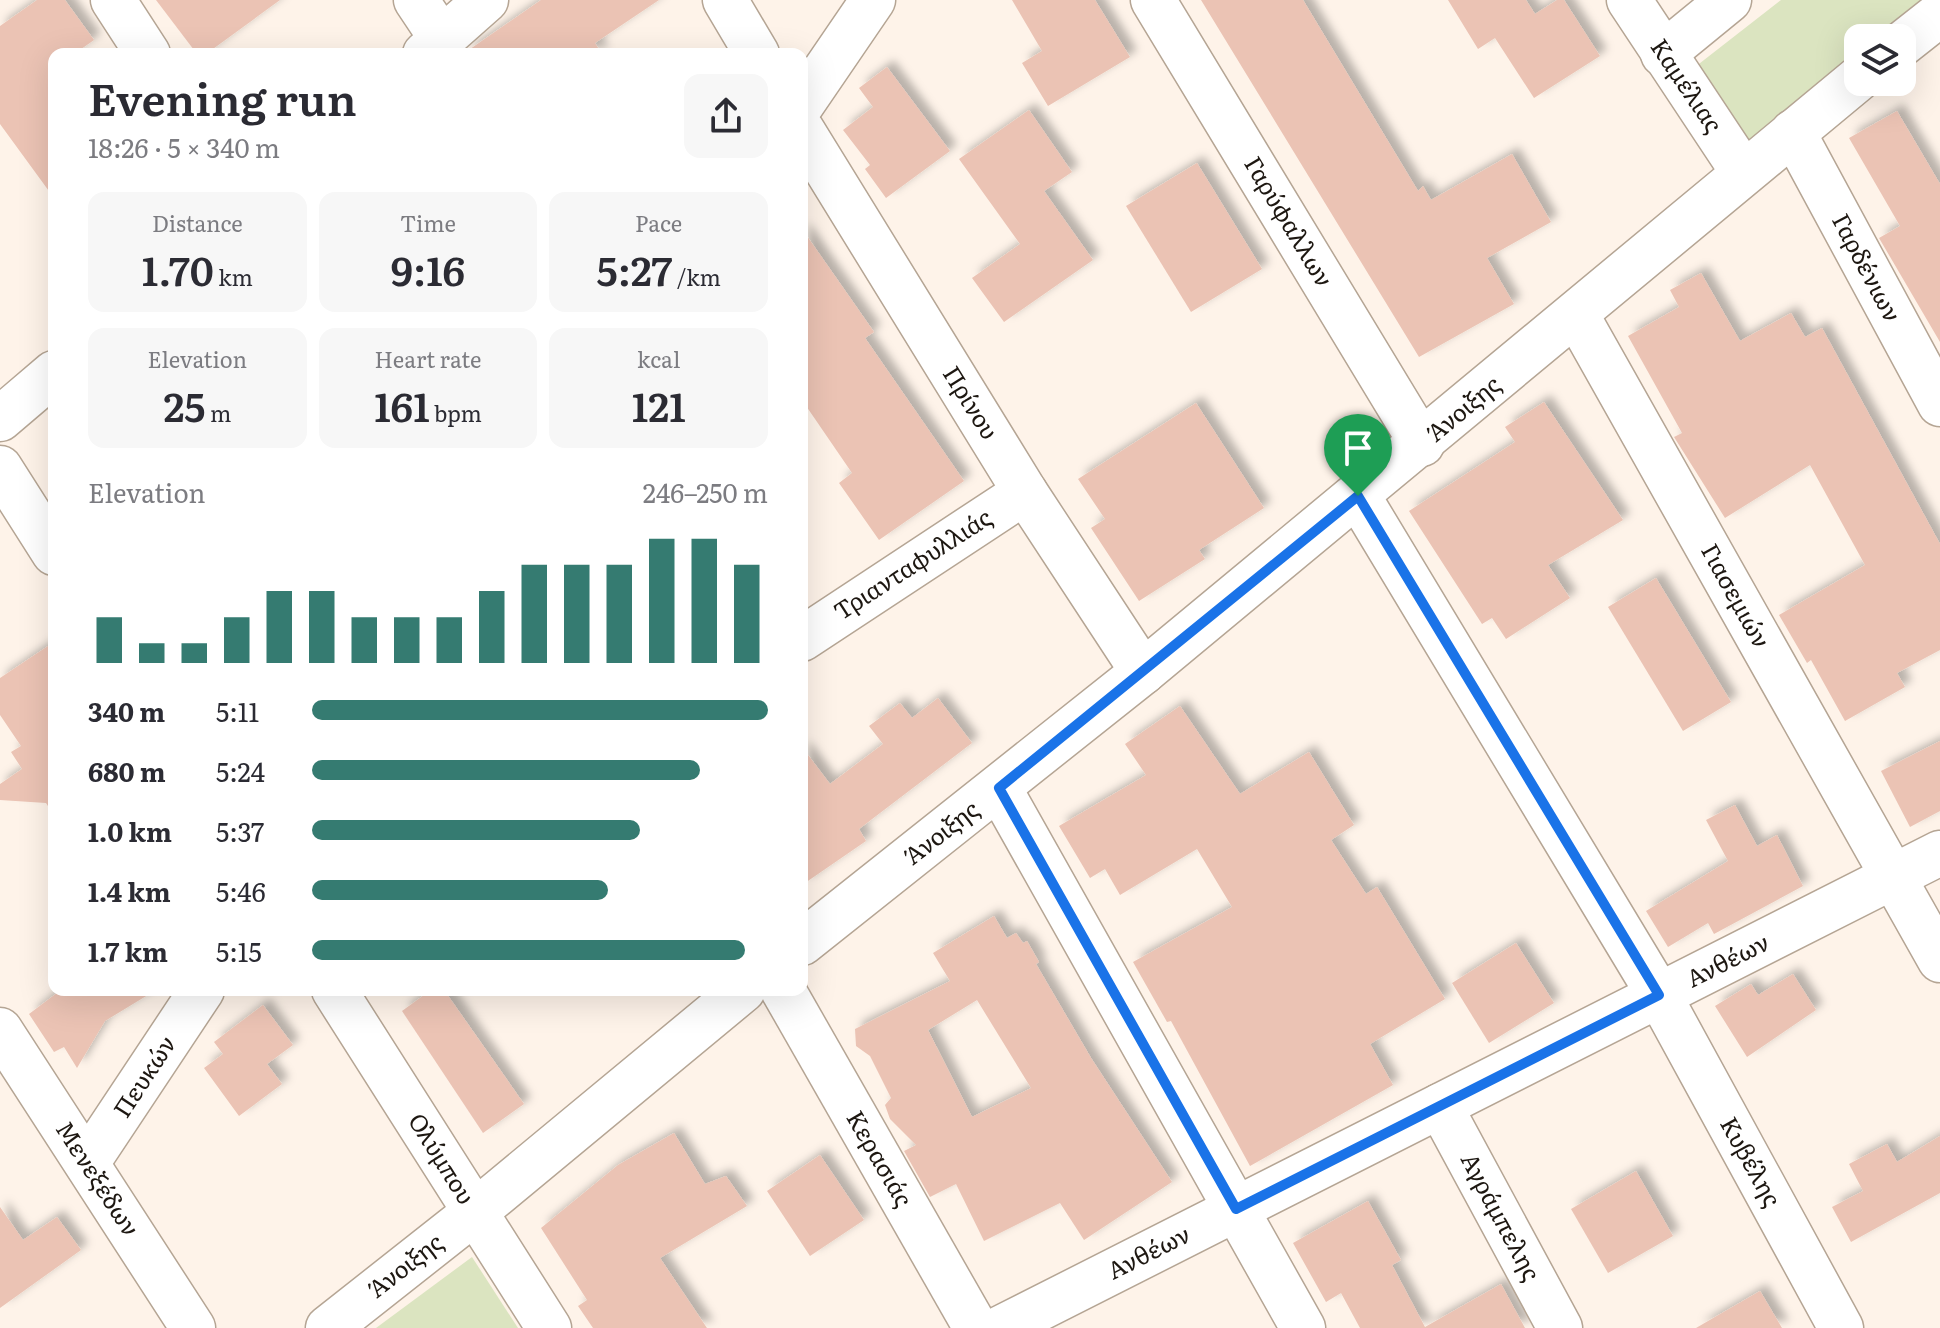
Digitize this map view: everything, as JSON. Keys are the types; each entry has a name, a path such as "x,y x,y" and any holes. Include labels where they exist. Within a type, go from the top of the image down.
{"street":[{"path":"113,0 144,48"},
{"path":"416,0 434,47 486,0"},
{"path":"725,0 753,48"},
{"path":"808,95 873,0"},
{"name":"Γαρύφαλλων","path":"1153,0 1422,444"},
{"name":"Καμέλιας","path":"1629,0 1743,172"},
{"path":"1663,54 1729,0"},
{"path":"1916,33 1940,14"},
{"name":"Άνοιξης","path":"808,938 999,788 1422,444 1844,90"},
{"name":"Γαρδένιων","path":"1793,132 1940,404"},
{"name":"Πρίνου","path":"808,140 1025,492 1143,672"},
{"name":"Γιασεμιών","path":"1576,314 1940,960"},
{"path":"0,419 48,378"},
{"path":"0,468 48,544"},
{"name":"Τριανταφυλλιάς","path":"808,635 1025,492"},
{"path":"1358,496 1659,995"},
{"path":"999,788 1303,1328"},
{"name":"Ανθέων","path":"1001,1328 1940,853"},
{"name":"Κυβέλης","path":"1659,995 1841,1328"},
{"name":"Πευκών","path":"87,1163 198,996"},
{"name":"Ολύμπου","path":"338,996 549,1328"},
{"name":"Άνοιξης","path":"328,1328 475,1212 736,996"},
{"name":"Κερασιάς","path":"786,996 976,1328"},
{"name":"Μενεξέδων","path":"0,1030 193,1328"},
{"name":"Αγράμπελης","path":"1440,1106 1560,1328"}],"green space":[{"path":"1781,0 1922,0 1893,24 1844,24 1844,65 1745,146 1695,67"},
{"path":"472,1257 518,1328 376,1328"}],"building":[{"path":"37,0 65,0 94,40 83,48 48,48 48,190 0,124 0,26"},
{"path":"156,0 280,0 214,48 192,48"},
{"path":"541,0 659,0 595,43 598,48 472,48"},
{"path":"1012,0 1095,0 1130,57 1048,106 1022,63 1042,51"},
{"path":"1201,0 1303,0 1418,191 1423,186 1431,200 1512,154 1551,222 1487,258 1514,304 1419,357"},
{"path":"1448,0 1526,0 1535,14 1557,0 1564,0 1600,56 1534,98 1495,38 1478,49"},
{"path":"887,67 950,151 886,198 865,169 870,165 843,130 873,107 859,88"},
{"path":"1029,110 1072,172 1044,191 1093,260 1004,322 972,278 1020,244 959,159"},
{"path":"1897,111 1940,184 1940,342 1879,238 1900,226 1849,138"},
{"path":"1197,163 1262,269 1191,312 1126,206"},
{"path":"808,238 874,332 865,338 964,481 879,540 839,483 852,473 808,409"},
{"path":"1701,273 1740,341 1791,313 1805,337 1822,328 1940,544 1940,650 1897,673 1905,687 1845,721 1811,660 1807,663 1779,615 1865,565 1810,465 1725,518 1674,437 1682,433 1628,336 1679,307 1670,290"},
{"path":"1544,402 1623,520 1548,565 1570,598 1506,639 1492,618 1482,624 1409,511 1515,442 1505,427"},
{"path":"1196,403 1264,508 1199,550 1205,559 1139,601 1091,528 1105,519 1078,479"},
{"path":"1656,578 1731,702 1683,731 1608,607"},
{"path":"48,646 48,806 46,803 0,800 0,784 22,769 11,752 21,746 0,715 0,678"},
{"path":"938,698 972,743 859,829 866,841 808,881 808,755 830,784 883,744 869,726 900,703 912,718"},
{"path":"1180,706 1240,794 1309,752 1354,825 1331,840 1366,894 1377,887 1445,999 1370,1044 1393,1085 1250,1166 1171,1021 1167,1022 1133,962 1232,907 1197,849 1120,895 1105,869 1090,878 1059,826 1146,775 1125,744"},
{"path":"1940,741 1940,811 1910,827 1881,771"},
{"path":"1735,805 1757,846 1777,835 1803,886 1714,934 1708,923 1668,947 1646,911 1728,861 1706,820"},
{"path":"994,916 1007,938 1016,933 1023,943 1027,941 1039,962 1036,964 1091,1058 1172,1182 1084,1240 1060,1203 984,1241 956,1184 930,1197 904,1151 916,1145 890,1119 885,1105 891,1098 870,1056 856,1046 855,1029 950,981 933,953","holes":["977,1000 1031,1088 972,1117 928,1030"]},
{"path":"1516,943 1554,1003 1489,1043 1452,983"},
{"path":"1793,974 1816,1010 1747,1057 1715,1006 1751,984 1758,995"},
{"path":"53,996 146,996 105,1021 77,1068 64,1047 54,1052 29,1014"},
{"path":"423,996 448,996 524,1104 483,1133 402,1011"},
{"path":"263,1005 293,1045 267,1064 282,1084 239,1116 204,1068 223,1054 214,1042"},
{"path":"674,1133 705,1184 726,1176 747,1206 660,1258 707,1328 593,1328 578,1306 587,1300 541,1228 618,1165"},
{"path":"1940,1136 1940,1193 1851,1242 1832,1207 1863,1191 1849,1164 1887,1144 1897,1162"},
{"path":"820,1155 864,1220 810,1256 767,1191"},
{"path":"1636,1171 1673,1236 1608,1273 1571,1209"},
{"path":"1368,1201 1401,1260 1392,1265 1425,1327 1501,1284 1525,1328 1360,1328 1341,1293 1326,1302 1293,1243"},
{"path":"0,1207 23,1240 57,1217 81,1250 0,1308"},
{"path":"1760,1291 1782,1328 1696,1328"}],"route":[{"path":"1358,496 1659,995 1236,1209 999,788 1358,496"}]}
